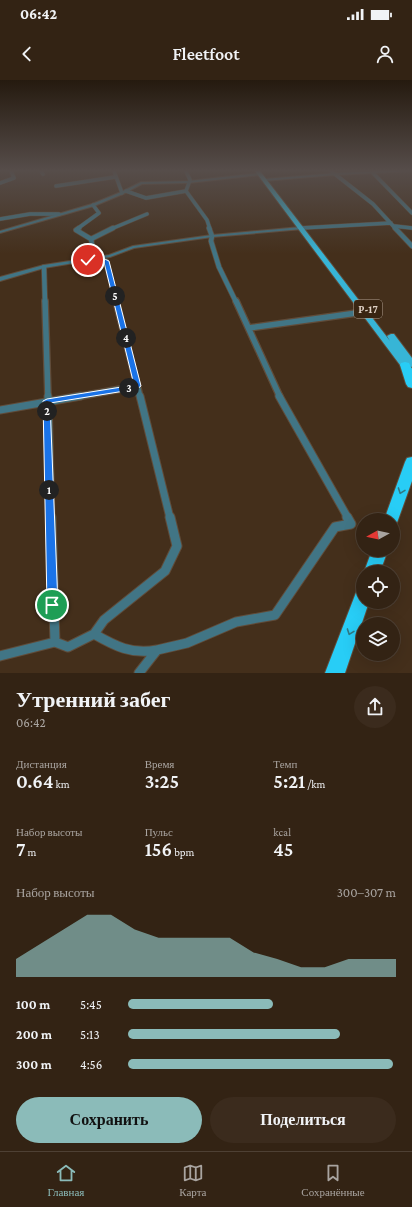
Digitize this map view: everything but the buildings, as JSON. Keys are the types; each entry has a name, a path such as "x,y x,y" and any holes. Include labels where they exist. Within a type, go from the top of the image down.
{"highway":[{"path":"408,364 412,384"},
{"path":"394,513 412,462"},
{"path":"335,673 358,609"}],"main road":[{"path":"278,199 364,312 408,364"},
{"name":"P-17","path":"322,256 360,299 408,364 412,375"}],"street":[{"path":"0,232 93,205 108,199"},
{"path":"94,634 116,646 142,653 188,643 236,622 275,615 336,527 351,524 277,392 250,328 219,267 211,241 212,236 207,220 190,199"},
{"path":"366,199 412,246"},
{"path":"398,199 412,213"},
{"path":"0,656 54,642 68,647 94,634 104,620 165,571 177,546 103,258 91,239 76,230 99,213 93,205"},
{"path":"0,219 30,214 59,214"},
{"path":"91,239 121,224 147,214"},
{"path":"0,278 44,267 103,258 133,247 212,236 301,228 392,225 412,228"},
{"path":"44,267 54,642"},
{"path":"250,328 364,312"},
{"path":"0,410 137,386"},
{"path":"139,673 157,650"}],"route":[{"path":"52,605 47,401 137,386 106,261 100,258 88,260"}]}
